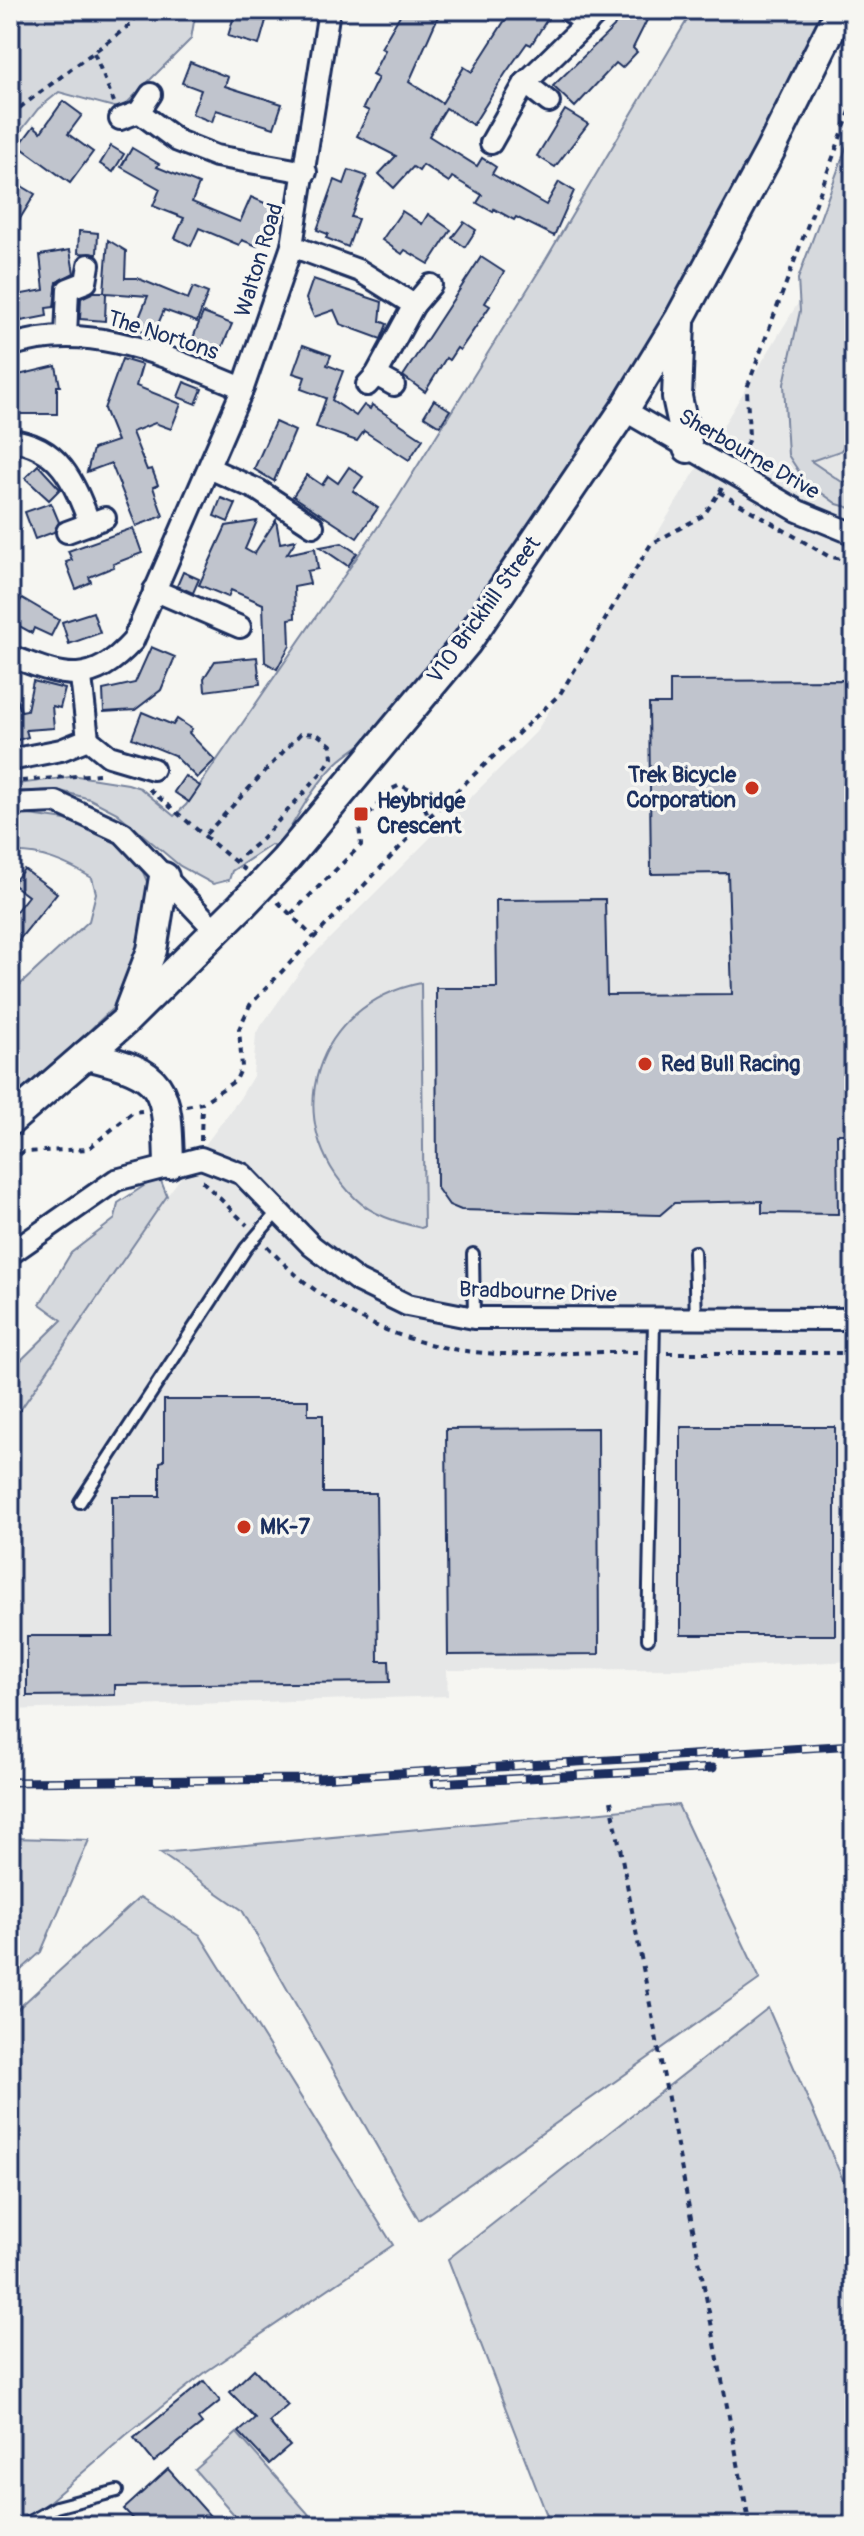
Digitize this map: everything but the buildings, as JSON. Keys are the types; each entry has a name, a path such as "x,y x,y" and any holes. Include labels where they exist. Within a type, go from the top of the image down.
{"street":[{"name":"Walton Road","path":"81,677 114,662 133,641 243,388 292,246 329,10"},
{"path":"568,10 593,17"},
{"name":"V10 Brickhill Street","path":"10,1121 124,1022 286,859 467,642 624,410 680,318 770,151 840,10"},
{"path":"491,143 525,83 593,17"},
{"path":"525,83 549,102"},
{"path":"151,94 130,115 178,141 216,156 306,172"},
{"path":"292,246 360,271 414,305"},
{"path":"66,336 68,289 86,282 89,265"},
{"path":"379,382 414,305 431,285"},
{"path":"680,318 677,397 688,448"},
{"name":"The Nortons","path":"10,346 66,336 111,339 243,388"},
{"name":"Sherbourne Drive","path":"624,410 798,511 854,534"},
{"path":"10,440 40,448 62,465 74,482 97,521 67,532"},
{"path":"209,468 258,490 313,526"},
{"path":"154,590 240,627"},
{"path":"10,656 52,672 81,677 88,739 109,756 147,776"},
{"path":"10,760 61,750 88,739"},
{"path":"10,804 56,802 123,833 215,930"},
{"path":"124,1022 152,950 164,877"},
{"path":"86,1055 128,1065 146,1074 158,1087 167,1109 169,1164"},
{"name":"Bradbourne Drive","path":"10,1254 116,1180 201,1158 242,1174 312,1246 358,1281 407,1305 474,1318 854,1319"}],"lane":[{"path":"80,1502 246,1248 278,1211"},
{"path":"694,1252 696,1320"},
{"path":"473,1254 474,1318"},
{"path":"648,1639 654,1320"},
{"path":"22,2526 56,2507 117,2491"}],"path":[{"path":"10,115 130,25 141,10"},
{"path":"94,53 130,115"},
{"path":"10,1162 23,1152 88,1149 133,1112 202,1103 236,1080 242,1067 239,1029 250,1005 429,817 560,694 651,544 704,515 749,439 747,388 854,101"},
{"path":"719,492 828,556 854,562"},
{"path":"206,834 301,733 317,734 331,745 332,758 324,770 262,839 236,861"},
{"path":"10,782 102,774"},
{"path":"147,776 247,872"},
{"path":"291,914 361,845 359,826 390,790 400,785 441,806"},
{"path":"420,796 429,817"},
{"path":"269,893 314,938"},
{"path":"611,1801 750,2526"}],"shaded area":[{"path":"10,10 196,10 191,39 121,109 59,92 38,109 10,145"},
{"path":"693,10 829,10 674,297 546,505 426,674 378,730 327,774 278,849 271,845 232,871 229,880 213,884 180,866 117,813 90,799 57,790 10,792 10,785 77,776 140,788 174,816 186,805 397,499 542,266"},
{"path":"854,126 854,437 840,451 811,461 842,482 854,481 854,509 837,504 805,481 788,455 784,384 800,311 798,279"},
{"path":"854,192 854,1661 679,1669 447,1670 448,1696 10,1710 10,1423 167,1196 240,1098 253,1076 256,1033 309,959 536,732 834,244"},
{"path":"10,814 66,820 112,838 143,872 151,891 134,980 113,1008 10,1106 10,994 89,921 96,893 92,878 73,867 43,856 10,853"},
{"path":"421,983 424,1227 421,1228 378,1214 355,1198 331,1167 317,1134 313,1101 319,1069 333,1040 355,1014 385,995"},
{"path":"159,1176 167,1196 10,1425 10,1371 62,1320 40,1304 71,1253 115,1219 118,1203"},
{"path":"678,1805 760,1979 419,2220 242,1910 160,1853"},
{"path":"10,1838 89,1840 41,1952 10,1980"},
{"path":"140,1897 200,1935 393,2245 207,2371 126,2435 21,2526 10,2526 10,2016"},
{"path":"768,2008 854,2205 854,2526 551,2526 448,2259"},
{"path":"237,2433 319,2526 244,2526 195,2470"}],"railway":[{"path":"10,1782 302,1779 854,1745"},
{"path":"434,1783 713,1768"}],"place":[{"name":"Trek Bicycle Corporation","path":"752,788"},
{"name":"Heybridge Crescent","path":"361,814"},
{"name":"Red Bull Racing","path":"645,1064"},
{"name":"MK-7","path":"244,1527"}]}
